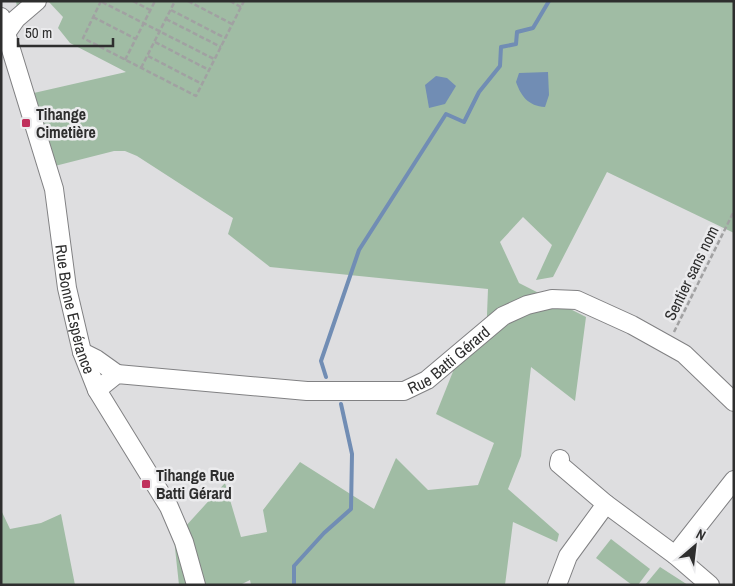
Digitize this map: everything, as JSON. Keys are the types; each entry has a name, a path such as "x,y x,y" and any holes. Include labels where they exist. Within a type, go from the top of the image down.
{"street":[{"path":"3,30 36,1"},
{"name":"Rue Bonne Espérance","path":"3,30 54,189 66,288 82,352 98,390 169,507 184,542 196,585"},
{"name":"Rue Batti Gérard","path":"117,374 307,391 404,391 427,380 503,316 527,305 552,298 577,300 632,325 684,354 734,402"},
{"path":"82,352 96,359 117,374 98,390"},
{"path":"560,459 559,464 606,504 675,555 710,585"},
{"path":"675,555 734,480"},
{"path":"557,585 568,556 606,504"}],"path":[{"path":"214,59 101,1 83,38 196,96 244,1"},
{"path":"132,1 150,10"},
{"path":"141,68 175,1"},
{"path":"188,1 232,24"},
{"path":"230,1 241,7"},
{"path":"125,60 154,2"},
{"path":"171,10 225,38"},
{"path":"94,17 136,39"},
{"path":"166,19 221,47"},
{"path":"155,42 209,70"},
{"path":"148,56 202,84"},
{"name":"Sentier sans nom","path":"668,345 734,211"}],"green space":[{"path":"16,1 48,1 20,25"},
{"path":"48,1 734,1 734,233 607,172 553,277 536,280 552,245 523,217 500,242 519,283 586,317 575,401 531,367 521,456 508,489 559,534 557,542 513,522 505,585 251,585 250,580 240,585 179,585 174,539 225,483 241,537 267,532 263,510 300,462 374,509 396,458 428,490 478,485 494,443 436,414 456,364 486,340 488,289 270,267 228,234 233,218 137,156 125,151 114,151 47,168 25,95 126,72 70,43 58,28 63,17"},
{"path":"1,510 10,529 41,523 61,514 75,585 1,585"},
{"path":"611,539 650,569 638,585 632,585 596,558"},
{"path":"660,567 688,585 645,585"}],"water":[{"path":"548,72 549,95 545,107 534,105 523,96 518,87 516,82 519,73"},
{"path":"436,76 447,78 456,86 445,104 429,108 425,85"}],"waterway":[{"path":"326,377 321,361 359,250 446,114 464,122 479,92 500,66 501,47 516,44 517,32 533,28 549,1"},
{"path":"294,585 294,566 324,533 351,509 352,454 341,404"}],"place":[{"name":"Tihange Cimetière","path":"26,123"},
{"name":"Tihange Rue Batti Gérard","path":"146,484"}]}
